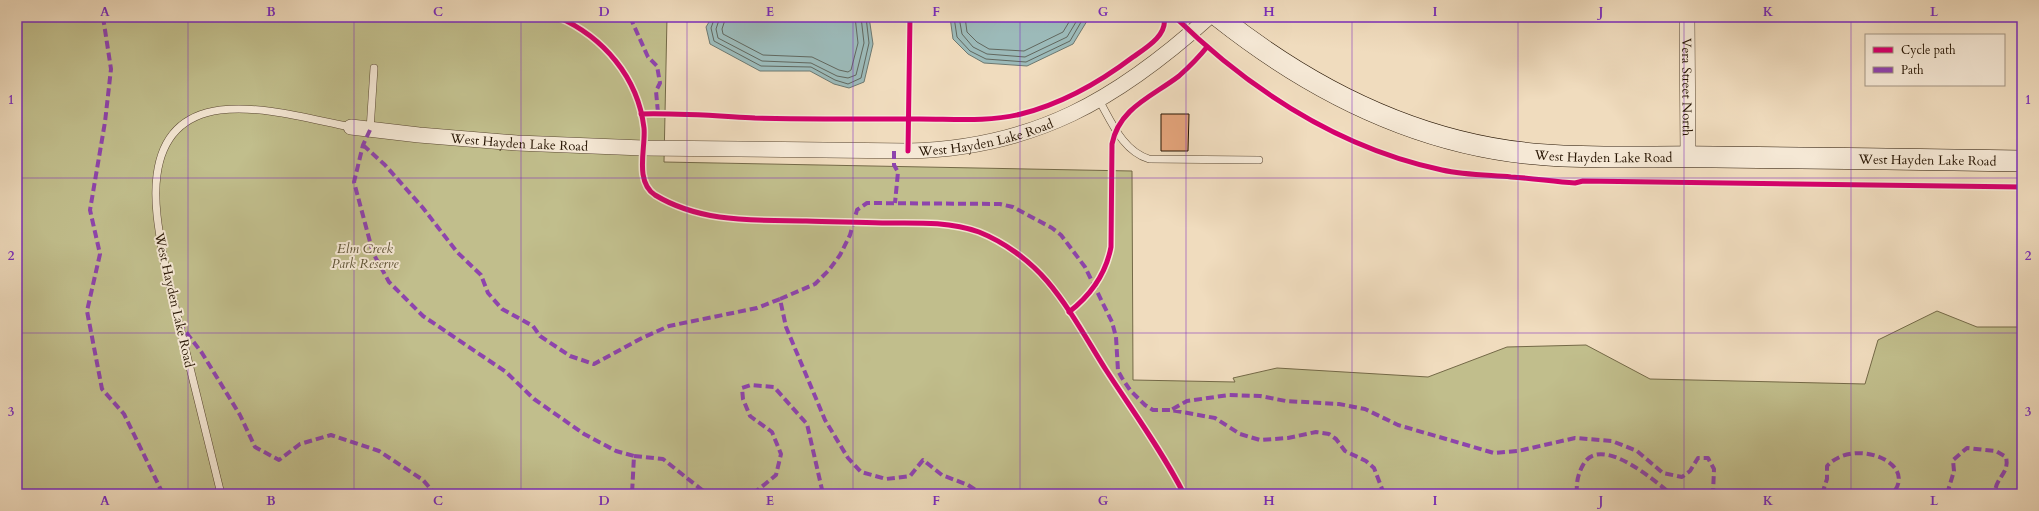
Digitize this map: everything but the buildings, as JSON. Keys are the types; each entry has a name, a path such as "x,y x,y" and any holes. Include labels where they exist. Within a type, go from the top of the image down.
{"main road":[{"name":"West Hayden Lake Road","path":"1219,17 1269,54 1322,88 1377,115 1433,135 1490,148 1545,155 2022,161"}],"street":[{"name":"West Hayden Lake Road","path":"351,127 517,143 643,148 930,151 970,146 1046,126 1099,100 1154,64 1209,17"},
{"name":"Vera Street North","path":"1687,17 1688,157"}],"lane":[{"path":"370,130 374,68"},
{"path":"1099,100 1123,141 1138,155 1149,159 1259,160"},
{"name":"West Hayden Lake Road","path":"221,494 165,266 160,237 157,198 157,176 162,153 180,124 196,116 214,110 240,109 266,111 351,127"}],"green space":[{"name":"Elm Creek Park Reserve","path":"17,17 667,17 664,162 1132,171 1133,380 1235,382 1233,378 1277,368 1428,377 1507,347 1586,345 1650,379 1865,384 1878,340 1937,311 1977,327 2022,327 2022,494 17,494"}],"water":[{"path":"712,17 869,17 873,44 864,82 849,88 834,84 810,71 760,71 710,44 706,27"},
{"path":"950,17 1088,17 1073,44 1027,66 984,63 968,54 953,39"}],"marked path":[{"path":"103,17 111,69 105,122 90,210 100,254 87,311 102,389 124,414 163,494"},
{"path":"630,17 648,57 657,66 660,83 656,91 658,113"},
{"path":"370,130 363,145 354,182 373,253 389,282 423,316 506,372 534,399 584,434 616,451 634,456 632,494"},
{"path":"363,145 385,165 423,208 457,252 481,275 488,293 502,309 533,326 540,336 570,356 594,364 642,338 669,326 757,308 780,299 786,327 825,420 848,458 861,472 886,479 910,476 923,460 942,475 968,485 982,494"},
{"path":"894,151 894,165 898,172 895,203"},
{"path":"780,299 815,284 829,270 840,255 850,235 857,210 867,203 1000,204 1013,207 1052,228 1061,235 1085,267 1112,322 1116,337 1118,371 1122,378 1130,390 1145,405 1153,410 1171,410"},
{"path":"179,323 202,353 240,415 255,447 279,460 300,444 331,435 379,451 423,480 435,494"},
{"path":"753,494 776,475 781,454 772,432 750,416 743,399 742,388 751,385 774,387 807,424 823,494"},
{"path":"1384,494 1374,468 1366,461 1345,451 1336,439 1329,434 1316,432 1288,438 1260,440 1240,434 1215,418 1171,410 1187,401 1229,395 1260,396 1286,401 1339,404 1365,409 1398,425 1494,453 1518,451 1575,438 1612,441 1637,451 1663,473 1682,477 1690,471 1698,458 1708,458 1714,469 1713,494"},
{"path":"1947,494 1954,471 1953,460 1967,448 1996,451 2006,457 2006,468 1997,483 1995,494"},
{"path":"1577,494 1578,479 1583,465 1591,457 1602,454 1614,457 1641,471 1671,494"},
{"path":"1822,494 1827,479 1827,466 1839,457 1853,454 1867,454 1880,458 1891,464 1898,473 1898,483 1892,494"},
{"path":"634,456 663,459 707,494"}],"cycle path":[{"path":"558,17 574,25 603,47 616,61 626,76 640,109 644,128 642,163 643,173 649,189 655,195 691,211 728,218 748,220 943,224 967,228 979,232 1016,252 1040,273 1063,302 1157,446 1184,494"},
{"path":"908,151 910,17"},
{"path":"641,114 684,114 755,118 813,119 965,120 1007,117 1036,110 1051,104 1080,91 1107,75 1155,40 1163,30 1164,17"},
{"path":"1175,17 1234,69 1265,92 1298,113 1367,147 1404,160 1451,172 1575,183 1583,181 2022,187"},
{"path":"1069,312 1091,291 1101,275 1109,257 1111,247 1112,144 1116,132 1129,112 1138,104 1179,76 1207,47"}]}
